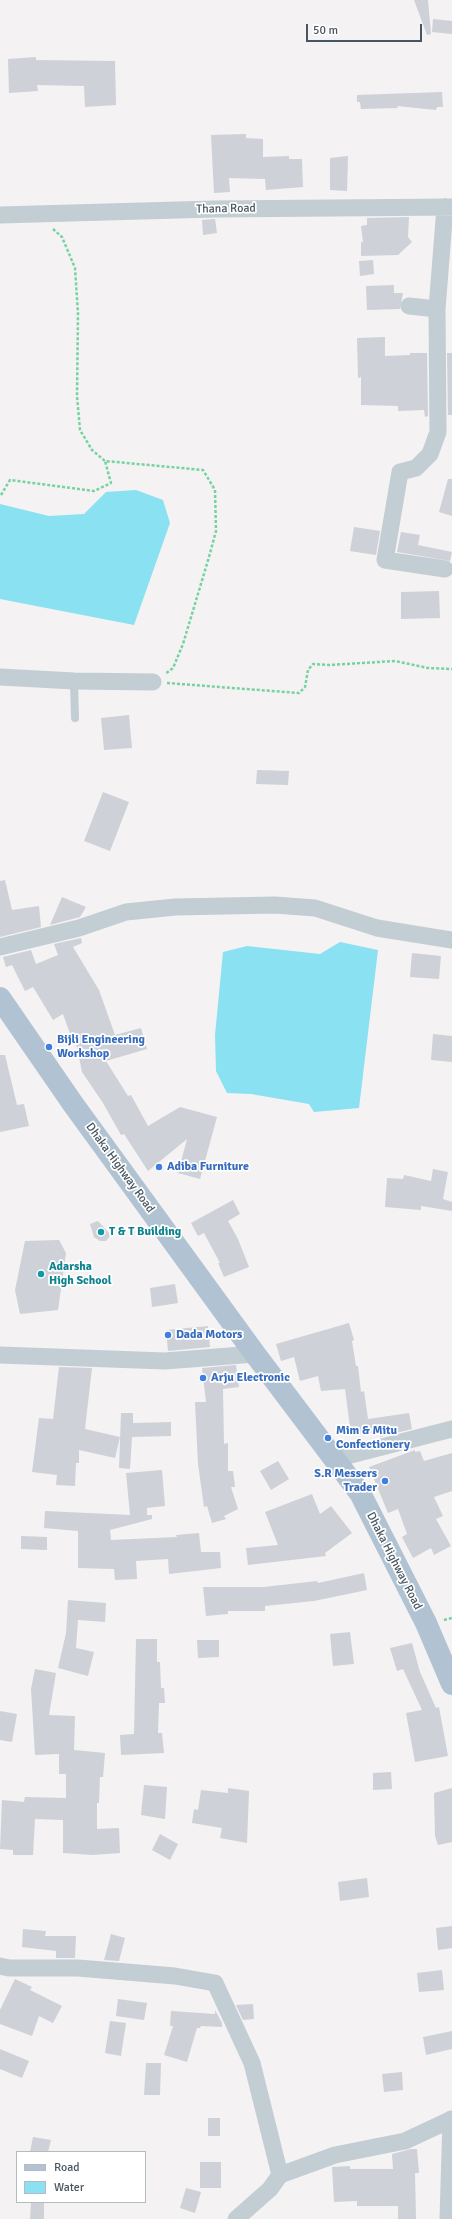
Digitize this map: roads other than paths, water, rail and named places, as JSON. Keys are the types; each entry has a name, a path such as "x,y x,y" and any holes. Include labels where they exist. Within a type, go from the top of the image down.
{"main road":[{"name":"Dhaka Highway Road","path":"0,998 73,1104 255,1354 360,1492 426,1624 452,1684"}],"street":[{"name":"Thana Road","path":"0,215 34,213 449,207"},
{"path":"445,568 385,560 400,472 416,468 430,454 438,432 437,309 449,207"},
{"path":"410,306 437,309"},
{"path":"0,676 74,681 153,682"},
{"path":"0,947 79,928 126,912 175,907 275,905 315,908 377,928 452,940"},
{"path":"0,1356 164,1361 255,1354"},
{"path":"335,1459 452,1429"},
{"path":"0,1966 9,1968 78,1968 175,1976 214,1984 252,2063 280,2174"},
{"path":"236,2219 270,2189 280,2174 335,2155 405,2141 452,2119 448,2219"}],"lane":[{"path":"74,681 75,718"}],"water":[{"path":"136,490 163,500 170,523 134,625 0,599 0,504 49,516 84,514 106,492"},
{"path":"340,942 378,950 359,1108 314,1112 309,1104 251,1094 227,1093 216,1071 215,1035 223,952 247,946 320,954"}],"place":[{"name":"Bijli Engineering Workshop","path":"49,1047"},
{"name":"Adiba Furniture","path":"159,1167"},
{"name":"T & T Building","path":"101,1232"},
{"name":"Adarsha High School","path":"41,1274"},
{"name":"Dada Motors","path":"168,1335"},
{"name":"Arju Electronic","path":"203,1378"},
{"name":"Mim & Mitu Confectionery","path":"328,1438"},
{"name":"S.R Messers Trader","path":"385,1481"}]}
